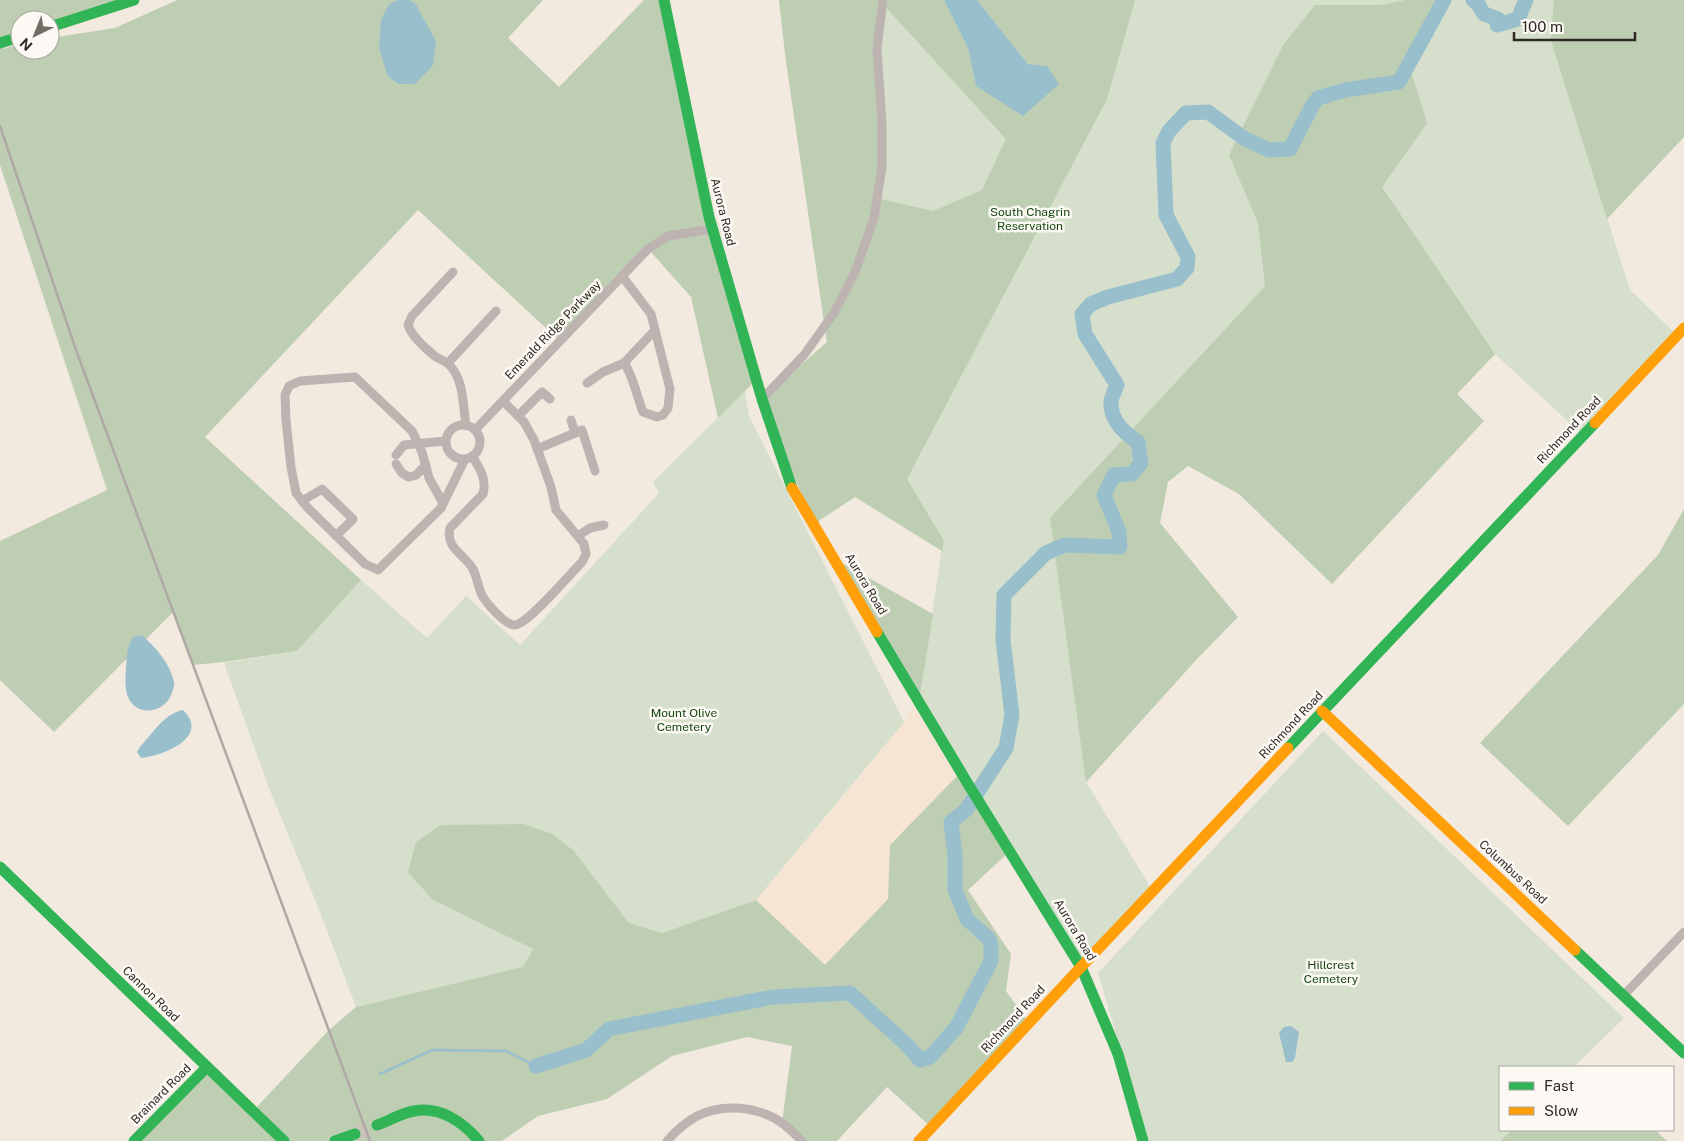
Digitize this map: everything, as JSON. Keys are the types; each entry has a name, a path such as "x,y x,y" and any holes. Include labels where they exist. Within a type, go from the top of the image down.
{"main road":[{"path":"60,24 134,0"},
{"name":"Aurora Road","path":"664,0 712,229 762,399 791,487 968,784 1081,966 1118,1054 1143,1141"},
{"name":"Richmond Road","path":"919,1141 1081,966 1684,328"},
{"name":"Columbus Road","path":"1322,712 1684,1053"},
{"name":"Cannon Road","path":"0,867 284,1141"},
{"name":"Brainard Road","path":"134,1141 207,1067"},
{"path":"377,1125 416,1111 438,1112 458,1120 479,1141"},
{"path":"335,1141 355,1134"}],"street":[{"path":"762,399 804,355 834,313 855,272 874,218 882,167 882,124 877,48 883,0"},
{"name":"Emerald Ridge Parkway","path":"475,430 648,250 668,236 712,229"},
{"path":"453,272 412,316 408,325 414,336 437,357 448,363 457,376 460,383 466,425"},
{"path":"622,276 651,314 670,389 669,404 662,415 656,418 643,412 632,376 624,363"},
{"path":"448,363 496,311"},
{"path":"587,383 603,372 624,363 655,330"},
{"path":"443,504 429,478 426,465 412,431 355,377 300,380 289,386 285,396 286,420 296,493 365,564 378,570 441,508 469,458 476,453 480,444 480,438 475,430 466,425 456,426 446,436 445,441 448,451 460,459 469,458"},
{"path":"518,416 542,392 550,400"},
{"path":"469,458 483,476 485,488 483,494 450,528 449,533 452,547 472,568 481,593 488,604 510,625 522,623 582,562 586,554 585,548 578,536 556,510 551,487 537,449 524,422 503,401"},
{"path":"571,420 575,433"},
{"path":"537,449 582,430 595,471"},
{"path":"426,465 416,475 409,477 402,473 396,460 404,445 445,441"},
{"path":"302,501 322,489 353,519 336,536"},
{"path":"578,536 590,528 604,525"},
{"path":"1624,995 1684,932"},
{"path":"667,1141 696,1117 714,1110 741,1108 762,1112 782,1123 802,1141"}],"shaded area":[{"path":"919,701 961,772 890,845 888,899 825,965 756,900 862,774"}],"green space":[{"path":"0,0 134,0 60,24 60,10 10,10 10,40 1,43 3,49 10,47 10,60 60,60 60,36 115,28 177,0 543,0 508,38 559,87 644,0 664,0 709,217 756,380 718,418 691,297 649,250 560,341 418,210 205,437 361,580 297,651 193,665 173,612 54,732 0,680 0,541 107,490 0,165"},
{"name":"South Chagrin Reservation","path":"779,0 1590,0 1551,41 1630,290 1677,335 1583,435 1495,354 1456,394 1300,248 1051,518 1196,660 1086,782 1153,891 1081,967 919,701 943,541 827,343 786,61"},
{"path":"779,0 944,0 968,48 976,86 1047,66 1028,64 977,0 1135,0 1107,99 907,479 944,541 942,551 855,497 814,524 762,399 827,342 786,61","holes":["882,3 1006,139 982,190 933,211 877,198 882,124 877,48"]},
{"path":"1405,0 1444,0 1409,65 1427,123 1382,187 1495,354 1457,394 1484,421 1332,584 1239,494 1188,466 1168,482 1160,523 1238,617 1196,660 1086,782 1050,518 1265,286 1258,223 1229,155 1283,45 1315,5 1382,5"},
{"path":"1554,0 1684,0 1684,137 1607,219 1551,41"},
{"name":"Mount Olive Cemetery","path":"745,391 749,416 904,722 756,900 662,933 629,923 574,851 433,900 533,949 523,967 356,1007 318,907 269,788 224,663 297,651 361,580 427,638 466,596 520,645 659,493 653,482"},
{"path":"1684,509 1684,704 1568,826 1480,743 1658,555"},
{"path":"835,559 933,614 919,701"},
{"name":"Hillcrest Cemetery","path":"1323,731 1624,1018 1575,1066 1499,1066 1499,1131 1511,1131 1500,1141 1148,1141 1098,973"},
{"path":"961,772 1010,851 968,890 1011,954 1006,991 1029,1023 931,1127 887,1087 837,1141 802,1141 782,1123 792,1046 747,1037 672,1056 607,1099 538,1116 502,1141 134,1141 207,1067 253,1111 329,1030 356,1007 523,967 533,949 433,900 408,872 416,842 441,825 524,824 552,834 574,851 629,923 662,933 756,900 825,965 888,899 890,845"},
{"path":"1511,1131 1656,1131 1667,1141 1500,1141"}],"water":[{"path":"398,0 409,0 415,3 436,41 433,65 415,84 398,84 387,75 379,47 381,20 389,4"},
{"path":"944,0 977,0 1028,64 1047,66 1059,84 1023,116 976,86 968,48"},
{"path":"142,635 166,662 174,683 168,700 157,709 151,710 144,710 132,704 126,687 125,677 129,646 133,637"},
{"path":"183,710 190,720 191,729 188,737 171,749 141,758 137,752 154,730 170,715"},
{"path":"1291,1026 1299,1032 1295,1058 1292,1062 1286,1062 1279,1033 1284,1027"}],"waterway":[{"path":"536,1066 586,1050 609,1029 773,997 850,993 907,1045 920,1060 930,1057 956,1028 991,961 991,946 989,939 967,919 955,890 955,854 951,822 966,810 1006,748 1012,715 1003,640 1004,595 1046,553 1065,545 1120,547 1119,532 1104,495 1114,475 1132,474 1141,463 1138,442 1127,434 1115,420 1111,401 1117,385 1085,334 1082,314 1091,304 1108,297 1177,279 1187,268 1188,257 1166,215 1163,143 1169,131 1186,113 1208,112 1245,139 1269,150 1290,149 1318,98 1345,90 1399,82 1444,0"},
{"path":"1473,0 1484,14 1498,19 1497,25 1518,19 1526,0"},
{"path":"380,1074 432,1050 506,1051 536,1066"}],"tunnel":[{"path":"355,1134 377,1125"}],"railway":[{"path":"0,126 76,350 370,1141"}],"traffic: fast":[{"path":"60,24 134,0"},
{"path":"664,0 709,217 762,399 792,488"},
{"path":"0,43 10,40"},
{"path":"1288,748 1595,423"},
{"path":"877,632 1081,967 1118,1054 1143,1141"},
{"path":"0,867 284,1141"},
{"path":"1575,950 1684,1053"},
{"path":"134,1141 207,1067"},
{"path":"377,1125 409,1112 433,1111 442,1113 458,1122 479,1141"},
{"path":"335,1141 355,1134"}],"traffic: slow":[{"path":"1595,423 1684,328"},
{"path":"792,488 877,632"},
{"path":"1322,711 1575,950"},
{"path":"1081,967 1288,748"},
{"path":"919,1141 1081,967"}]}
